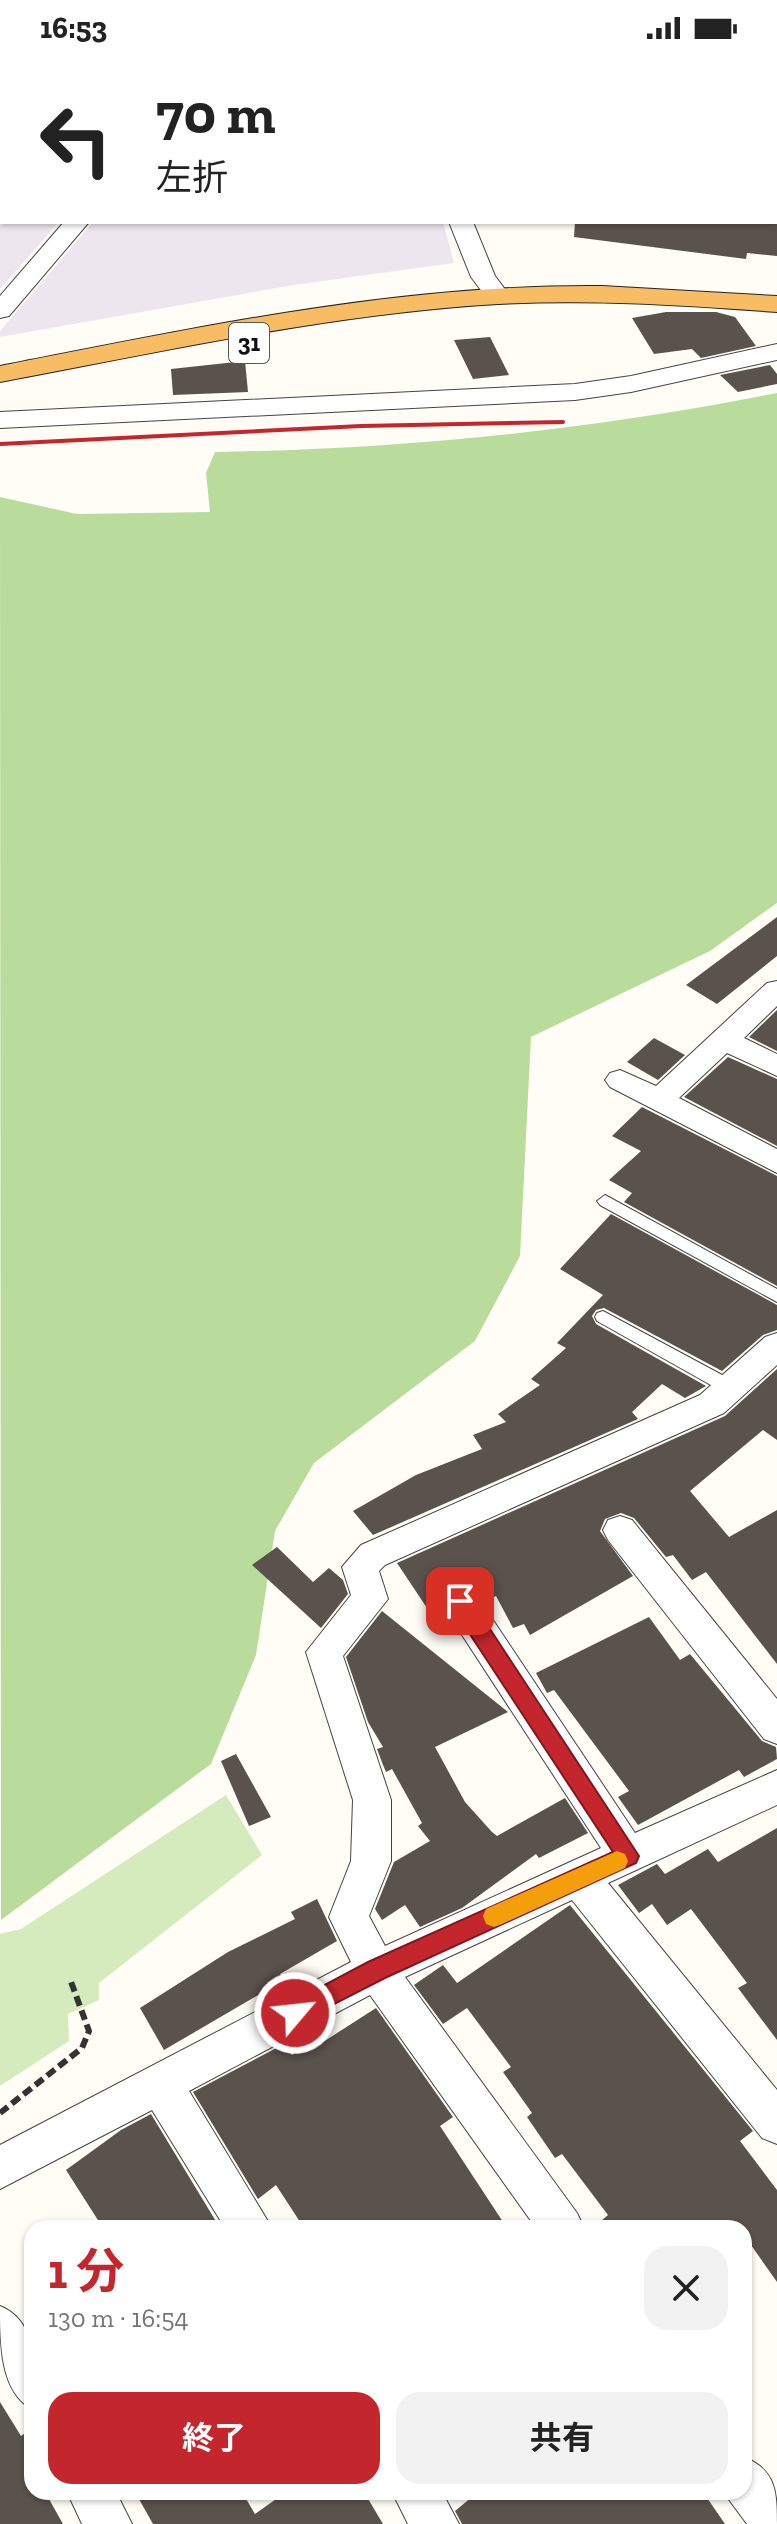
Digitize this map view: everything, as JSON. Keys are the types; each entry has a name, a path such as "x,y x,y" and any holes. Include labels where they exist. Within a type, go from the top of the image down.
{"highway":[{"name":"31","path":"0,374 348,312 498,296 685,297 777,304"},
{"name":"31","path":"0,390 498,296"}],"street":[{"path":"0,311 75,224"},
{"path":"462,224 483,277 498,296"},
{"path":"485,224 503,275 498,296"},
{"path":"0,420 575,392 631,384 777,352"},
{"path":"659,1100 726,1041 777,990"},
{"path":"726,1041 777,1066"},
{"path":"620,1080 777,1162"},
{"path":"556,2220 376,1970 349,1917 371,1861 372,1800 324,1652 370,1599 360,1567 373,1555 712,1404 777,1346"},
{"path":"620,1530 777,1727"},
{"path":"460,1601 628,1856"},
{"path":"0,2168 376,1970 777,1787"},
{"path":"579,1878 777,2123"},
{"path":"160,2084 245,2220"},
{"path":"0,2328 24,2372"},
{"path":"752,2491 775,2524"},
{"path":"94,2500 108,2524"},
{"path":"420,2500 435,2524"}],"lane":[{"path":"605,1201 777,1296"},
{"path":"603,1317 731,1388"}],"path":[{"path":"0,2113 82,2048 89,2031 70,1979"}],"shaded area":[{"path":"0,224 57,224 0,289"},
{"path":"91,224 444,224 454,263 294,285 0,337 0,331"}],"green space":[{"path":"777,393 777,903 710,951 531,1037 520,1256 475,1341 314,1463 275,1531 256,1655 211,1764 1,1920 0,497 77,514 210,512 206,473 215,452 356,447 498,435 638,417"},
{"path":"226,1795 262,1855 99,1983 99,2000 68,2014 69,2041 0,2086 0,1934 21,1929"}],"building":[{"path":"575,224 777,224 777,256 747,253 746,259 574,237"},
{"path":"666,312 716,312 735,317 756,346 701,358 692,349 654,354 632,318"},
{"path":"490,337 509,375 473,379 454,340"},
{"path":"245,361 248,392 173,395 171,369"},
{"path":"770,365 777,374 777,384 738,392 720,375"},
{"path":"777,917 777,956 717,1004 686,985"},
{"path":"777,1010 777,1051 749,1037"},
{"path":"654,1038 685,1055 658,1080 627,1062"},
{"path":"728,1057 777,1079 777,1146 684,1097"},
{"path":"642,1107 777,1176 777,1286 624,1202 632,1193 609,1180 641,1151 612,1136"},
{"path":"611,1214 777,1305 777,1330 763,1335 722,1371 604,1308 596,1310 592,1316 596,1324 706,1386 685,1398 662,1384 632,1412 638,1419 373,1535 353,1511 416,1475 482,1449 473,1435 506,1422 498,1414 540,1385 531,1379 566,1348 557,1343 603,1295 560,1269"},
{"path":"777,1369 777,1440 763,1430 690,1491 729,1537 777,1510 777,1664 706,1572 692,1580 673,1555 666,1557 634,1518 621,1513 605,1519 600,1531 633,1576 530,1635 524,1624 513,1628 496,1596 484,1602 476,1588 461,1583 444,1589 439,1602 447,1618 437,1623 397,1563 725,1416"},
{"path":"277,1547 313,1582 329,1568 343,1580 348,1594 321,1628 252,1565"},
{"path":"382,1611 508,1712 435,1747 465,1802 492,1832 497,1836 565,1798 588,1833 539,1858 536,1854 462,1908 420,1927 405,1905 382,1920 375,1909 394,1862 430,1841 418,1826 422,1823 392,1769 386,1772 377,1749 383,1747 368,1722 346,1657"},
{"path":"649,1617 680,1660 690,1654 762,1741 776,1747 777,1759 744,1777 739,1770 638,1825 618,1797 629,1791 554,1690 547,1693 536,1673"},
{"path":"236,1754 271,1817 249,1826 221,1761"},
{"path":"777,1828 777,2040 738,1988 747,1983 691,1909 667,1925 652,1904 639,1913 618,1885 657,1864 665,1874 708,1849 718,1862"},
{"path":"317,1899 337,1941 280,1974 284,1980 164,2050 140,2008 228,1952 295,1919 291,1912"},
{"path":"570,1905 753,2131 740,2141 777,2190 777,2282 752,2246 752,2220 602,2220 608,2215 562,2154 555,2158 527,2117 532,2113 503,2072 511,2067 467,2008 443,2024 414,1985 443,1965 457,1983"},
{"path":"376,2008 453,2117 440,2126 502,2220 299,2220 276,2185 258,2199 193,2092 284,2044 292,2055 316,2038 320,2044"},
{"path":"151,2114 215,2220 98,2220 66,2170 121,2130"},
{"path":"0,2402 21,2436 24,2434 24,2500 50,2500 63,2524 0,2524"},
{"path":"140,2500 247,2500 255,2514 275,2500 369,2500 383,2524 153,2524"},
{"path":"468,2500 708,2500 725,2524 462,2524 455,2511"}],"railway":[{"path":"0,444 361,426 563,422"}],"slow traffic":[{"path":"494,1916 617,1861"}],"route":[{"path":"295,2013 376,1970 628,1856 460,1601"}]}
